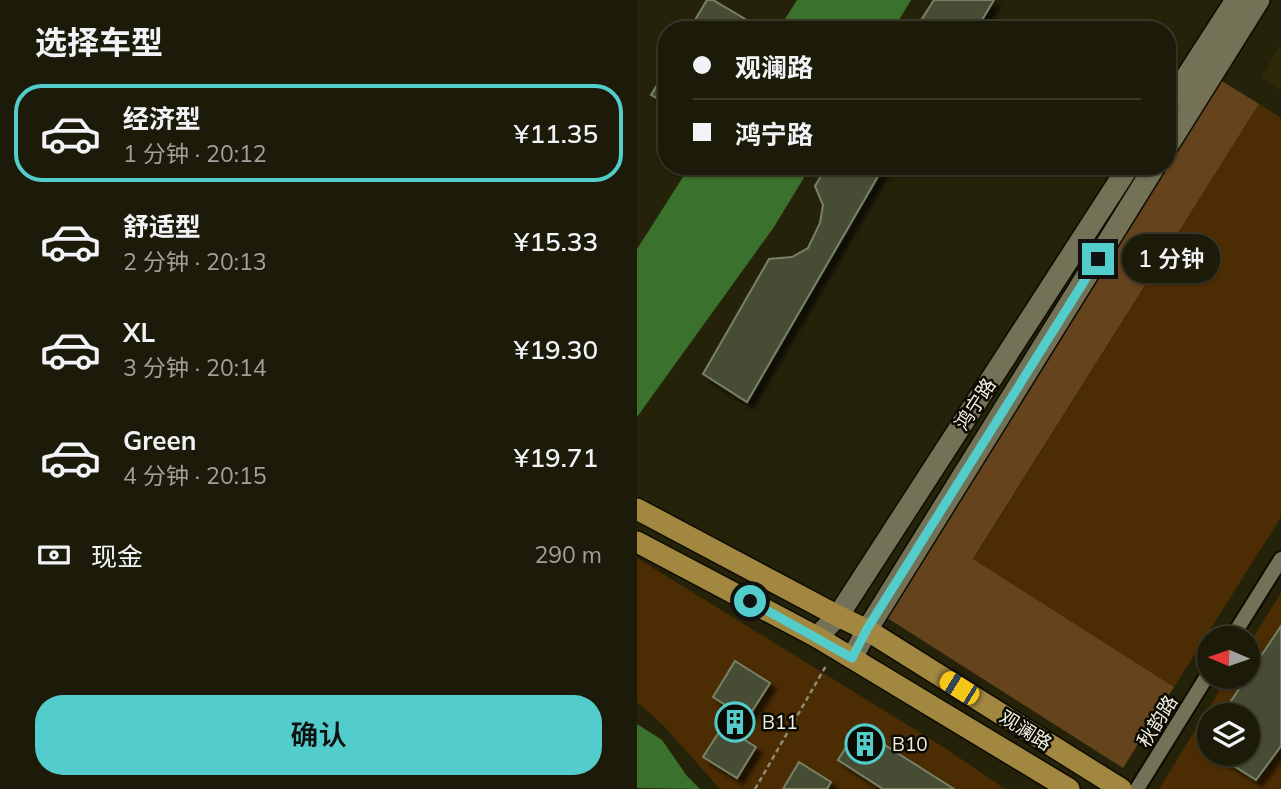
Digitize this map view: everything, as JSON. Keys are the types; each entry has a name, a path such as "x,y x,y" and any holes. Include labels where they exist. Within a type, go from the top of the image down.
{"main road":[{"path":"1176,93 1236,0"},
{"path":"1176,133 1259,0"},
{"name":"鸿宁路","path":"835,648 838,616 1123,175"},
{"name":"鸿宁路","path":"835,648 867,629 1149,175"},
{"name":"观澜路","path":"637,509 867,629 1121,789"},
{"name":"观澜路","path":"637,542 835,648 1069,789"}],"street":[{"path":"1239,626 1281,559"},
{"name":"秋韵路","path":"1137,789 1198,690"}],"path":[{"path":"755,789 835,648"}],"shaded area":[{"path":"797,0 911,0 898,21 784,21"},
{"path":"1281,44 1281,91 1261,78"},
{"path":"1217,78 1259,104 973,559 1174,687 1123,768 881,614 1156,175 1176,175 1176,144"},
{"path":"1259,104 1281,118 1281,517 1212,626 1197,626 1197,650 1174,687 973,560"},
{"path":"684,175 806,175 774,227 637,417 637,249"},
{"path":"637,558 948,750 1005,789 720,789 663,725 637,702"},
{"path":"1281,593 1281,789 1159,789 1197,727 1197,766 1260,766 1260,703 1212,703 1220,690 1260,690 1260,627"},
{"path":"637,724 662,740 687,776 700,789 637,788"}],"building":[{"path":"707,0 713,0 749,21 694,21"},
{"path":"934,0 994,0 981,21 921,21"},
{"path":"658,84 658,99 651,95"},
{"path":"822,175 879,175 747,402 703,374 769,259 792,257 808,248 820,223 823,205 815,186"},
{"path":"1281,626 1281,746 1256,780 1234,766 1260,766 1260,703 1230,703 1238,690 1260,690 1260,658"},
{"name":"B11","path":"735,661 770,683 737,735 756,747 737,778 703,757 733,710 713,697"},
{"name":"B10","path":"858,728 954,789 883,789 838,760"},
{"path":"799,762 831,782 827,789 783,789"}],"place":[{"name":"B11","path":"735,722"},
{"name":"B10","path":"865,744"}],"route":[{"path":"750,601 852,658 867,629 1098,259"}]}
